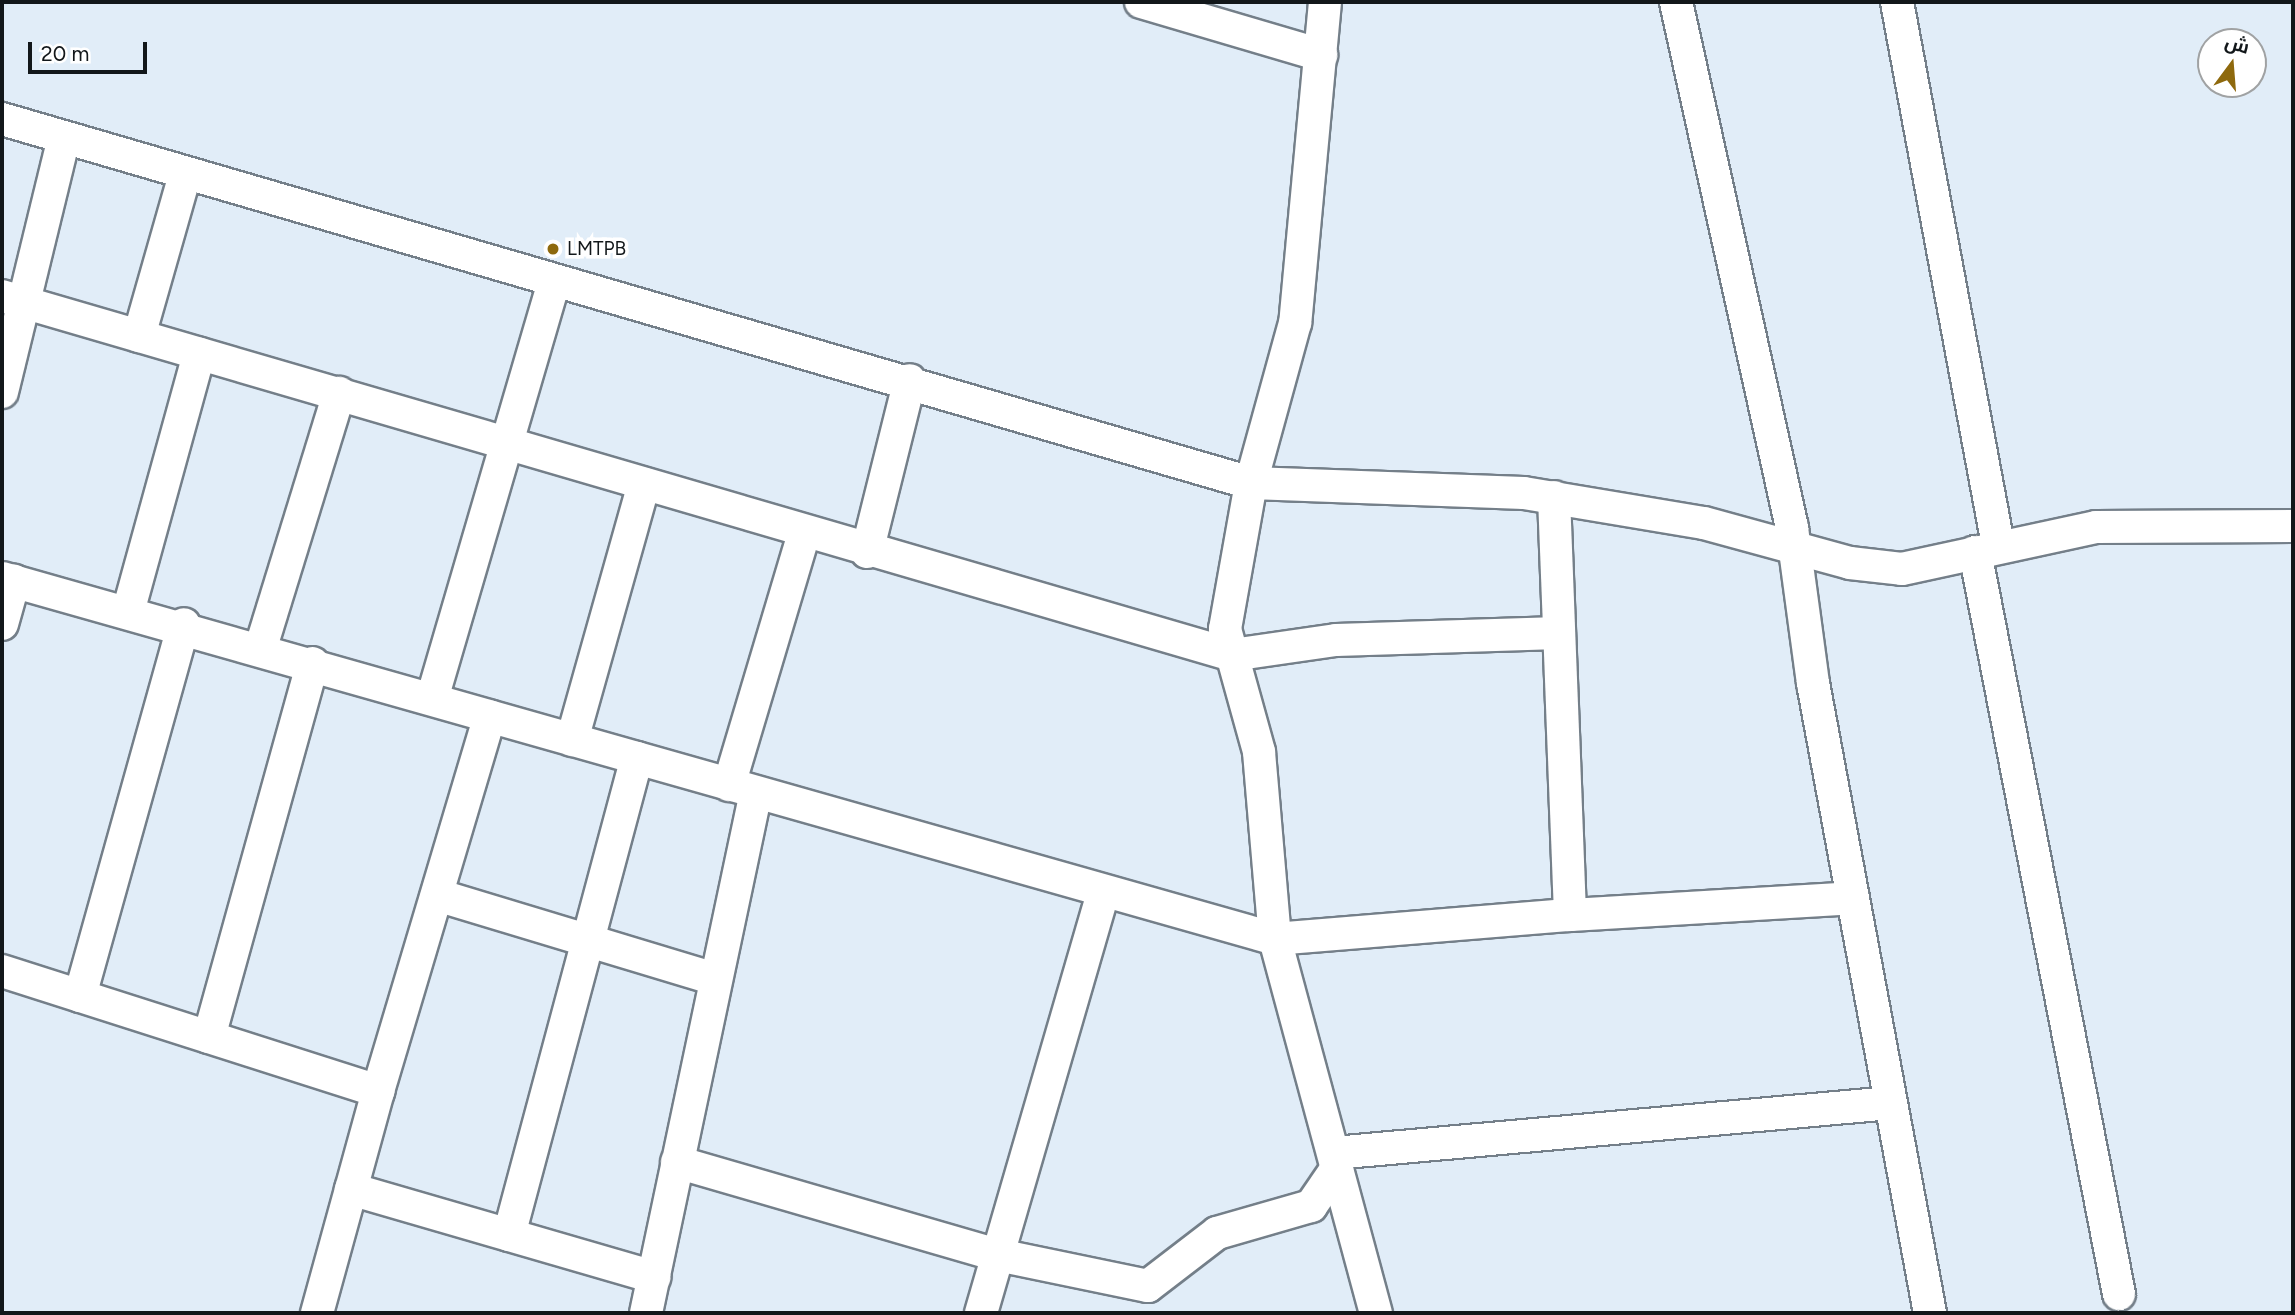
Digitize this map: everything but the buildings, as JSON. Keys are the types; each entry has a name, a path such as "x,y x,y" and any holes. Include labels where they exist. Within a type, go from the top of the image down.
{"street":[{"path":"1141,2 1321,55"},
{"path":"1325,2 1295,323 1251,483 1230,575 1225,629 1259,751 1275,939 1376,1313"},
{"path":"1676,2 1794,546 1852,898 1930,1313"},
{"path":"1897,2 1987,549 2119,1294"},
{"path":"2,119 554,281 910,380 1251,483 1553,498 1794,546 1850,563 1902,569 2096,527 2293,526"},
{"path":"2,392 13,300 64,138"},
{"path":"139,336 185,174"},
{"path":"432,699 554,281"},
{"path":"13,300 507,441 804,534 1231,654 1336,640 1559,633"},
{"path":"128,612 199,354"},
{"path":"867,552 910,380"},
{"path":"261,647 339,393"},
{"path":"572,740 643,484"},
{"path":"1553,498 1570,915"},
{"path":"646,1313 716,979 743,789 804,534"},
{"path":"2,624 8,579 128,612 184,624 572,740 1275,939 1570,915 1852,898"},
{"path":"80,996 184,624"},
{"path":"209,1037 313,663"},
{"path":"317,1313 378,1091 490,716"},
{"path":"509,1235 585,940 637,758"},
{"path":"981,1313 1103,892"},
{"path":"437,895 716,979"},
{"path":"2,971 378,1091"},
{"path":"1336,1160 1891,1103"},
{"path":"677,1162 998,1255 1148,1286 1217,1234 1311,1206 1336,1160"},
{"path":"351,1189 654,1277"}],"place":[{"name":"LMTPB","path":"553,249"}]}
